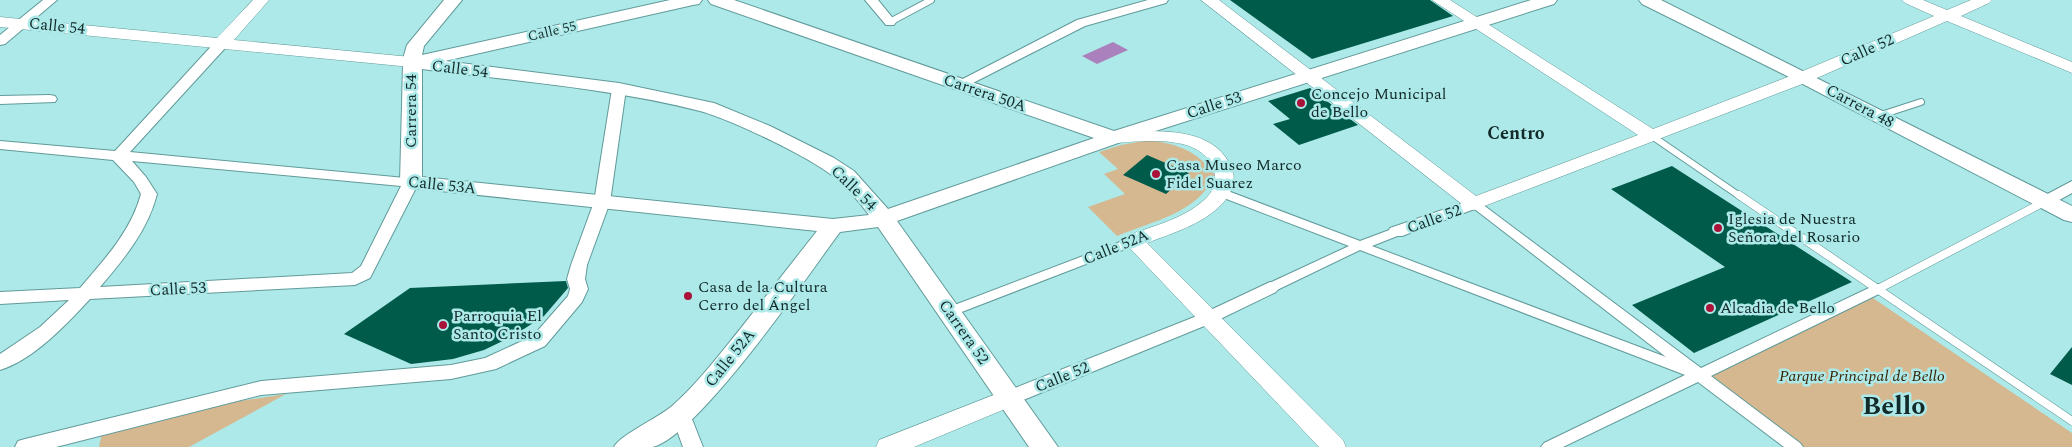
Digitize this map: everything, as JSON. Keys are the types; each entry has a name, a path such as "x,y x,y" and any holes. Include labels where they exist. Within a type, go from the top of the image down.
{"main road":[{"name":"Carrera 54","path":"412,182 411,62 416,45 453,0"},
{"name":"Calle 55","path":"411,62 675,2 693,0"},
{"name":"Carrera 50A","path":"717,0 1114,138"},
{"name":"Calle 53","path":"883,218 1114,138 1548,0"},
{"name":"Carrera 48","path":"1648,0 1804,77 2072,215"},
{"name":"Calle 54","path":"411,62 619,89 707,107 804,150 846,176 883,218"},
{"name":"Calle 53A","path":"412,182 833,226 864,223 883,218"},
{"name":"Carrera 52","path":"883,218 1044,447"},
{"name":"Calle 52A","path":"628,447 652,435 681,414 722,370 833,226"}],"street":[{"path":"0,41 51,0"},
{"path":"0,363 48,330 87,294 130,241 146,211 149,194 141,180 118,156 261,0"},
{"path":"871,0 890,22"},
{"path":"960,84 1081,23 1162,0"},
{"path":"1209,0 1310,75 1474,204 1795,447"},
{"path":"1440,0 1652,136"},
{"path":"1910,0 2072,68"},
{"name":"Calle 52","path":"888,447 1208,318 1359,246 1474,204 1804,77 1984,0"},
{"name":"Calle 54","path":"0,22 411,62"},
{"path":"24,447 89,438 260,388 451,372 489,364 539,341 576,298 579,289 576,279 579,265 602,202 619,89"},
{"path":"0,100 50,99"},
{"name":"Carrera 50A","path":"1114,138 1154,135 1174,137 1200,144 1215,154 1223,164 1225,176 1220,192"},
{"name":"Calle 53A","path":"0,145 412,182"},
{"name":"Carrera 54","path":"355,279 364,274 370,266 412,182"},
{"path":"2044,202 2072,186"},
{"path":"1220,192 1699,375"},
{"name":"Calle 52A","path":"949,312 1133,241 1192,216 1214,200 1220,192"},
{"path":"1133,241 1334,447"},
{"name":"Calle 53","path":"0,298 355,279"},
{"path":"1549,447 1878,289"},
{"path":"681,414 693,447"}],"lane":[{"path":"890,22 931,0"},
{"path":"1878,116 1921,102"},
{"path":"1652,136 2072,421"},
{"path":"1878,289 2044,202"}],"green space":[{"path":"1149,140 1178,146 1186,150 1200,159 1215,175 1198,198 1186,207 1159,220 1117,236 1088,207 1125,194 1104,174 1118,169 1099,152 1121,145"},
{"name":"Parque Principal de Bello","path":"1867,294 2072,433 2072,447 1795,447 1699,375"},
{"path":"286,394 189,447 99,447 102,433 234,402"}],"shaded area":[{"path":"1113,42 1128,50 1097,64 1082,56"}],"building":[{"path":"1230,0 1430,0 1453,16 1312,59"},
{"path":"1310,88 1358,125 1299,145 1273,124 1290,119 1268,101"},
{"name":"Casa Museo Marco Fidel Suarez","path":"1147,155 1189,173 1166,194 1123,175"},
{"name":"Iglesia de Nuestra Señora del Rosario","path":"1672,166 1852,282 1694,353 1632,305 1725,267 1611,189"},
{"name":"Parroquia El Santo Cristo","path":"566,281 568,288 544,316 513,336 484,350 453,359 411,364 344,334 410,288"},
{"path":"2072,347 2072,385 2050,374"}],"place":[{"name":"Concejo Municipal de Bello","path":"1301,103"},
{"name":"Casa Museo Marco Fidel Suarez","path":"1156,174"},
{"name":"Iglesia de Nuestra Señora del Rosario","path":"1718,228"},
{"name":"Casa de la Cultura Cerro del Ángel","path":"688,296"},
{"name":"Alcadia de Bello","path":"1710,308"},
{"name":"Parroquia El Santo Cristo","path":"443,325"}],"district":[{"name":"Centro","path":"1516,133"},
{"name":"Bello","path":"1894,406"}]}
